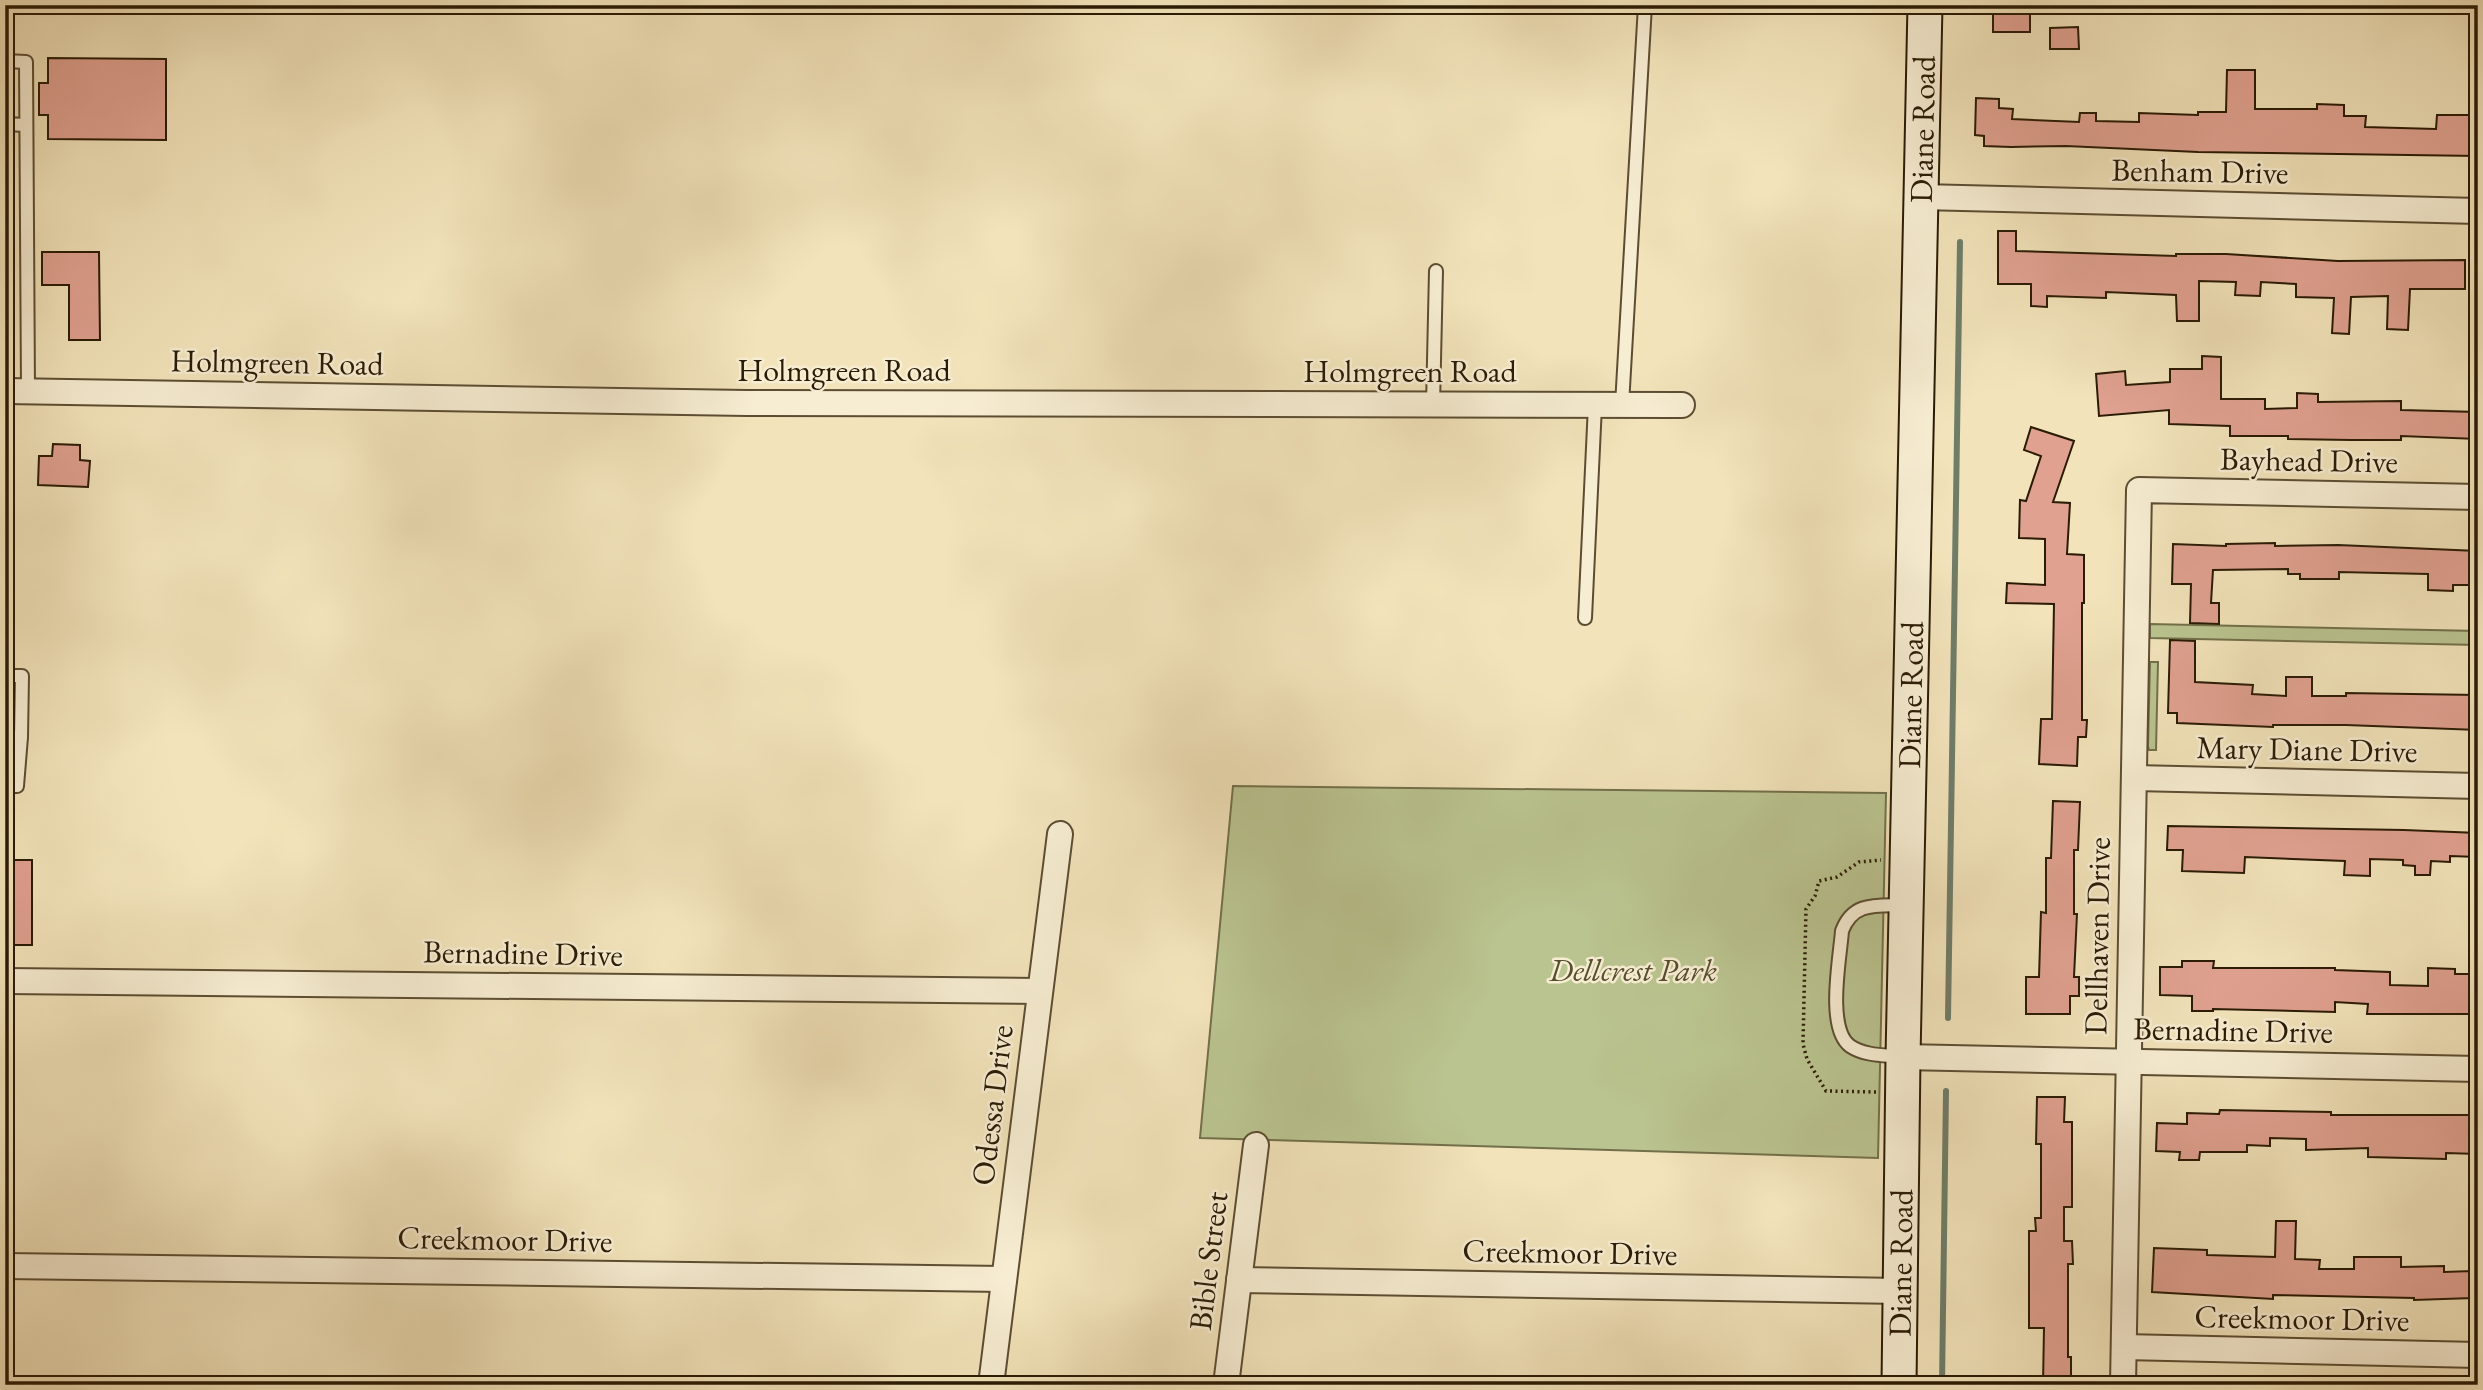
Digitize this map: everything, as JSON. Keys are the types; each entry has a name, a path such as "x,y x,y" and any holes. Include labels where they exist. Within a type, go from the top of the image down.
{"street":[{"name":"Diane Road","path":"1899,1385 1903,1058 1926,5"},
{"name":"Benham Drive","path":"1922,197 2478,211"},
{"name":"Holmgreen Road","path":"17,391 747,404 1682,405"},
{"name":"Bayhead Drive","path":"2139,490 2478,496"},
{"name":"Dellhaven Drive","path":"2123,1385 2139,490"},
{"name":"Mary Diane Drive","path":"2134,778 2478,786"},
{"name":"Odessa Drive","path":"991,1385 1060,834"},
{"name":"Bernadine Drive","path":"5,981 1040,992"},
{"name":"Bernadine Drive","path":"1903,1058 2128,1060 2478,1069"},
{"name":"Bible Street","path":"1226,1385 1256,1145"},
{"name":"Creekmoor Drive","path":"5,1266 1004,1279"},
{"name":"Creekmoor Drive","path":"1239,1280 1901,1291"},
{"name":"Creekmoor Drive","path":"2124,1347 2478,1355"}],"lane":[{"path":"1622,405 1645,5"},
{"path":"5,61 26,62 17,391"},
{"path":"5,124 26,125"},
{"path":"1433,405 1436,271"},
{"path":"1584,618 1595,405"},
{"path":"5,676 22,676 22,737 17,786 5,786"},
{"path":"5,737 22,737"},
{"path":"1903,1058 1864,1053 1848,1044 1836,1018 1842,931 1846,920 1855,911 1870,906 1906,905"}],"green space":[{"path":"2150,624 2478,631 2478,645 2150,638"},
{"path":"2150,662 2158,662 2156,750 2149,750 2148,746"},
{"name":"Dellcrest Park","path":"1233,786 1886,793 1878,1158 1200,1138"}],"building":[{"path":"1993,5 2030,5 2030,32 1993,32"},
{"path":"2078,27 2079,49 2050,49 2050,28"},
{"path":"48,58 166,59 166,140 48,139 48,115 39,115 39,83 48,83"},
{"path":"2227,70 2255,70 2255,109 2317,109 2317,104 2344,105 2344,116 2366,116 2365,127 2436,129 2437,115 2478,115 2478,156 1984,146 1984,136 1975,135 1976,98 1999,99 1999,108 2013,109 2012,119 2079,122 2080,113 2096,113 2096,121 2139,122 2139,113 2198,115 2198,112 2226,112"},
{"path":"1998,231 2016,231 2016,251 2176,256 2226,254 2338,261 2465,260 2465,289 2410,289 2408,330 2387,329 2388,296 2351,297 2349,334 2332,333 2334,298 2296,297 2296,284 2261,282 2260,296 2235,295 2236,282 2199,281 2199,321 2177,321 2176,295 2106,292 2106,298 2047,296 2047,307 2031,306 2031,284 1998,284"},
{"path":"42,252 99,252 100,340 69,340 69,285 42,285"},
{"path":"2202,356 2221,357 2221,399 2265,399 2265,409 2297,408 2297,393 2318,394 2318,402 2401,401 2401,410 2478,412 2478,439 2401,436 2401,440 2351,440 2230,436 2230,426 2169,424 2169,410 2099,416 2096,374 2125,371 2126,385 2170,382 2170,369 2202,369"},
{"path":"2031,427 2074,441 2053,502 2070,503 2067,554 2084,555 2082,720 2087,720 2086,737 2078,737 2077,766 2039,764 2041,719 2052,719 2054,604 2006,603 2007,583 2045,585 2045,539 2019,538 2020,500 2026,501 2041,456 2024,450"},
{"path":"53,444 80,445 80,460 90,461 88,487 38,485 39,456 52,456"},
{"path":"2275,543 2275,546 2338,545 2478,551 2478,585 2453,585 2453,591 2428,590 2428,574 2339,572 2339,579 2300,579 2300,574 2288,574 2288,569 2213,570 2211,603 2219,603 2219,624 2190,623 2191,584 2172,584 2173,544 2226,546"},
{"path":"2170,640 2195,641 2195,682 2253,685 2252,694 2286,696 2286,677 2312,677 2312,696 2346,696 2346,693 2478,695 2478,730 2177,723 2177,713 2168,713"},
{"path":"2053,801 2080,802 2078,850 2074,850 2074,914 2077,914 2074,977 2079,977 2079,996 2070,996 2070,1014 2026,1014 2026,977 2039,977 2041,912 2046,913 2046,858 2051,858"},
{"path":"2168,826 2478,833 2478,857 2450,856 2450,862 2431,861 2430,875 2415,875 2415,866 2403,865 2403,860 2370,859 2370,876 2344,875 2345,861 2245,857 2244,873 2182,871 2183,850 2167,850"},
{"path":"12,860 32,860 32,945 5,945 5,870 11,870"},
{"path":"2182,961 2214,961 2213,968 2335,968 2390,972 2390,985 2428,986 2428,968 2455,969 2455,974 2478,974 2478,1014 2367,1014 2368,1004 2335,1002 2335,1012 2213,1009 2192,1011 2192,996 2160,995 2160,967 2182,967"},
{"path":"2037,1097 2065,1097 2064,1122 2072,1122 2072,1207 2064,1207 2064,1241 2072,1241 2073,1264 2068,1264 2068,1357 2071,1357 2071,1385 2043,1385 2044,1328 2029,1328 2029,1231 2036,1231 2035,1218 2041,1218 2041,1144 2036,1144"},
{"path":"2220,1110 2331,1112 2331,1115 2478,1115 2478,1154 2446,1153 2446,1159 2368,1157 2368,1148 2306,1150 2306,1139 2270,1138 2270,1146 2247,1145 2247,1152 2200,1152 2199,1160 2179,1160 2180,1152 2156,1151 2157,1123 2187,1124 2187,1113 2219,1114"},
{"path":"2276,1221 2296,1221 2295,1259 2320,1260 2319,1269 2354,1269 2354,1257 2401,1257 2401,1267 2444,1266 2444,1272 2472,1271 2473,1298 2414,1300 2273,1295 2273,1299 2152,1292 2154,1248 2207,1250 2207,1255 2275,1257"}],"waterway":[{"path":"1948,1018 1960,242"},
{"path":"1942,1385 1946,1091"}]}
